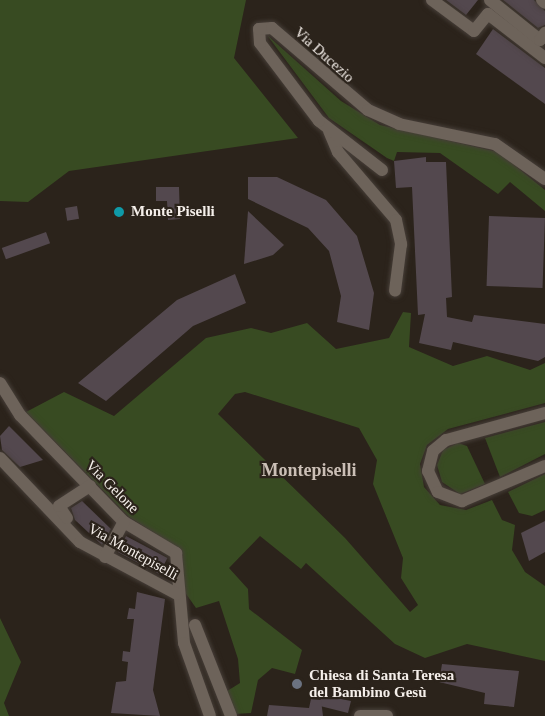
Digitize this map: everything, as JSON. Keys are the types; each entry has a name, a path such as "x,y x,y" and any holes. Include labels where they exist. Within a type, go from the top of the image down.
{"street":[{"path":"432,0 474,31 488,14 545,58"},
{"path":"490,0 543,37"},
{"name":"Via Ducezio","path":"382,170 329,132 260,43 261,27 272,28 368,110 399,124 495,144 545,180"},
{"path":"329,132 338,152 396,220 401,244 395,291"},
{"name":"Via Gelone","path":"0,383 20,415 124,522 176,554 177,594 184,643 210,716"},
{"path":"545,413 446,440 433,451 428,471 438,492 462,501 545,466"},
{"name":"Via Montepiselli","path":"0,458 87,546 177,594"},
{"path":"87,546 88,540 58,506 90,486"},
{"path":"105,557 124,522"},
{"path":"195,625 231,716"},
{"path":"360,716 387,716"}],"green space":[{"path":"0,0 246,0 234,58 298,138 69,171 28,202 0,201"},
{"path":"267,35 341,101 380,125 498,152 545,190 545,211 510,182 498,194 440,153 397,152 394,161 387,158 329,118"},
{"path":"403,312 411,313 409,347 453,366 487,356 530,370 545,363 545,403 448,429 427,445 420,464 424,487 440,505 466,510 492,500 502,520 515,525 512,550 525,572 545,586 545,661 467,644 425,658 395,644 306,563 301,569 260,536 229,568 248,589 249,609 302,650 295,674 272,668 258,680 251,713 234,714 224,693 240,683 238,659 219,601 196,608 184,591 182,550 129,517 26,412 64,392 114,416 206,338 251,328 271,333 307,323 336,349 389,338","holes":["245,392 359,428 377,460 373,484 403,558 401,578 418,605 410,612 345,538 218,414 235,394"]},
{"path":"545,422 545,454 500,477 485,438"},
{"path":"458,443 467,446 485,484 460,494 442,482 437,465 443,450"},
{"path":"545,474 545,510 532,516 519,513 508,492"},
{"path":"0,618 21,662 4,703 9,716 0,716"}],"building":[{"path":"446,0 478,0 466,15"},
{"path":"503,0 534,0 545,11 545,25 538,28"},
{"path":"493,29 545,68 545,104 476,54"},
{"path":"426,157 426,162 446,162 452,297 446,298 447,317 472,322 474,315 545,324 545,357 538,361 453,342 451,350 419,343 425,314 418,315 412,187 396,188 394,161"},
{"path":"248,177 277,177 326,200 357,236 374,293 369,330 337,322 341,296 329,251 308,228 248,199"},
{"path":"156,187 179,187 180,219 168,220 167,201 156,201"},
{"path":"77,206 79,219 67,221 65,208"},
{"path":"248,211 284,245 273,255 244,264"},
{"path":"489,216 545,218 543,288 487,286"},
{"path":"46,232 50,243 6,259 2,248"},
{"path":"235,274 246,303 193,326 106,401 78,383 177,300"},
{"path":"9,426 43,460 20,467 2,450 0,436"},
{"path":"82,501 111,529 102,545 75,520 71,508"},
{"path":"545,521 545,552 529,561 521,533"},
{"path":"126,536 167,558 159,574 118,552"},
{"path":"137,592 165,599 153,690 160,716 111,713 116,682 126,681 128,662 122,661 123,651 130,652 134,619 127,619 129,608 135,609"},
{"path":"442,664 519,671 514,707 484,704 485,693 439,682"},
{"path":"321,695 351,701 348,713 320,706"},
{"path":"311,699 321,700 323,716 267,716 269,705 309,708"}],"place":[{"name":"Monte Piselli","path":"119,212"},
{"name":"Chiesa di Santa Teresa del Bambino Gesù","path":"297,684"}],"district":[{"name":"Montepiselli","path":"309,470"}]}
